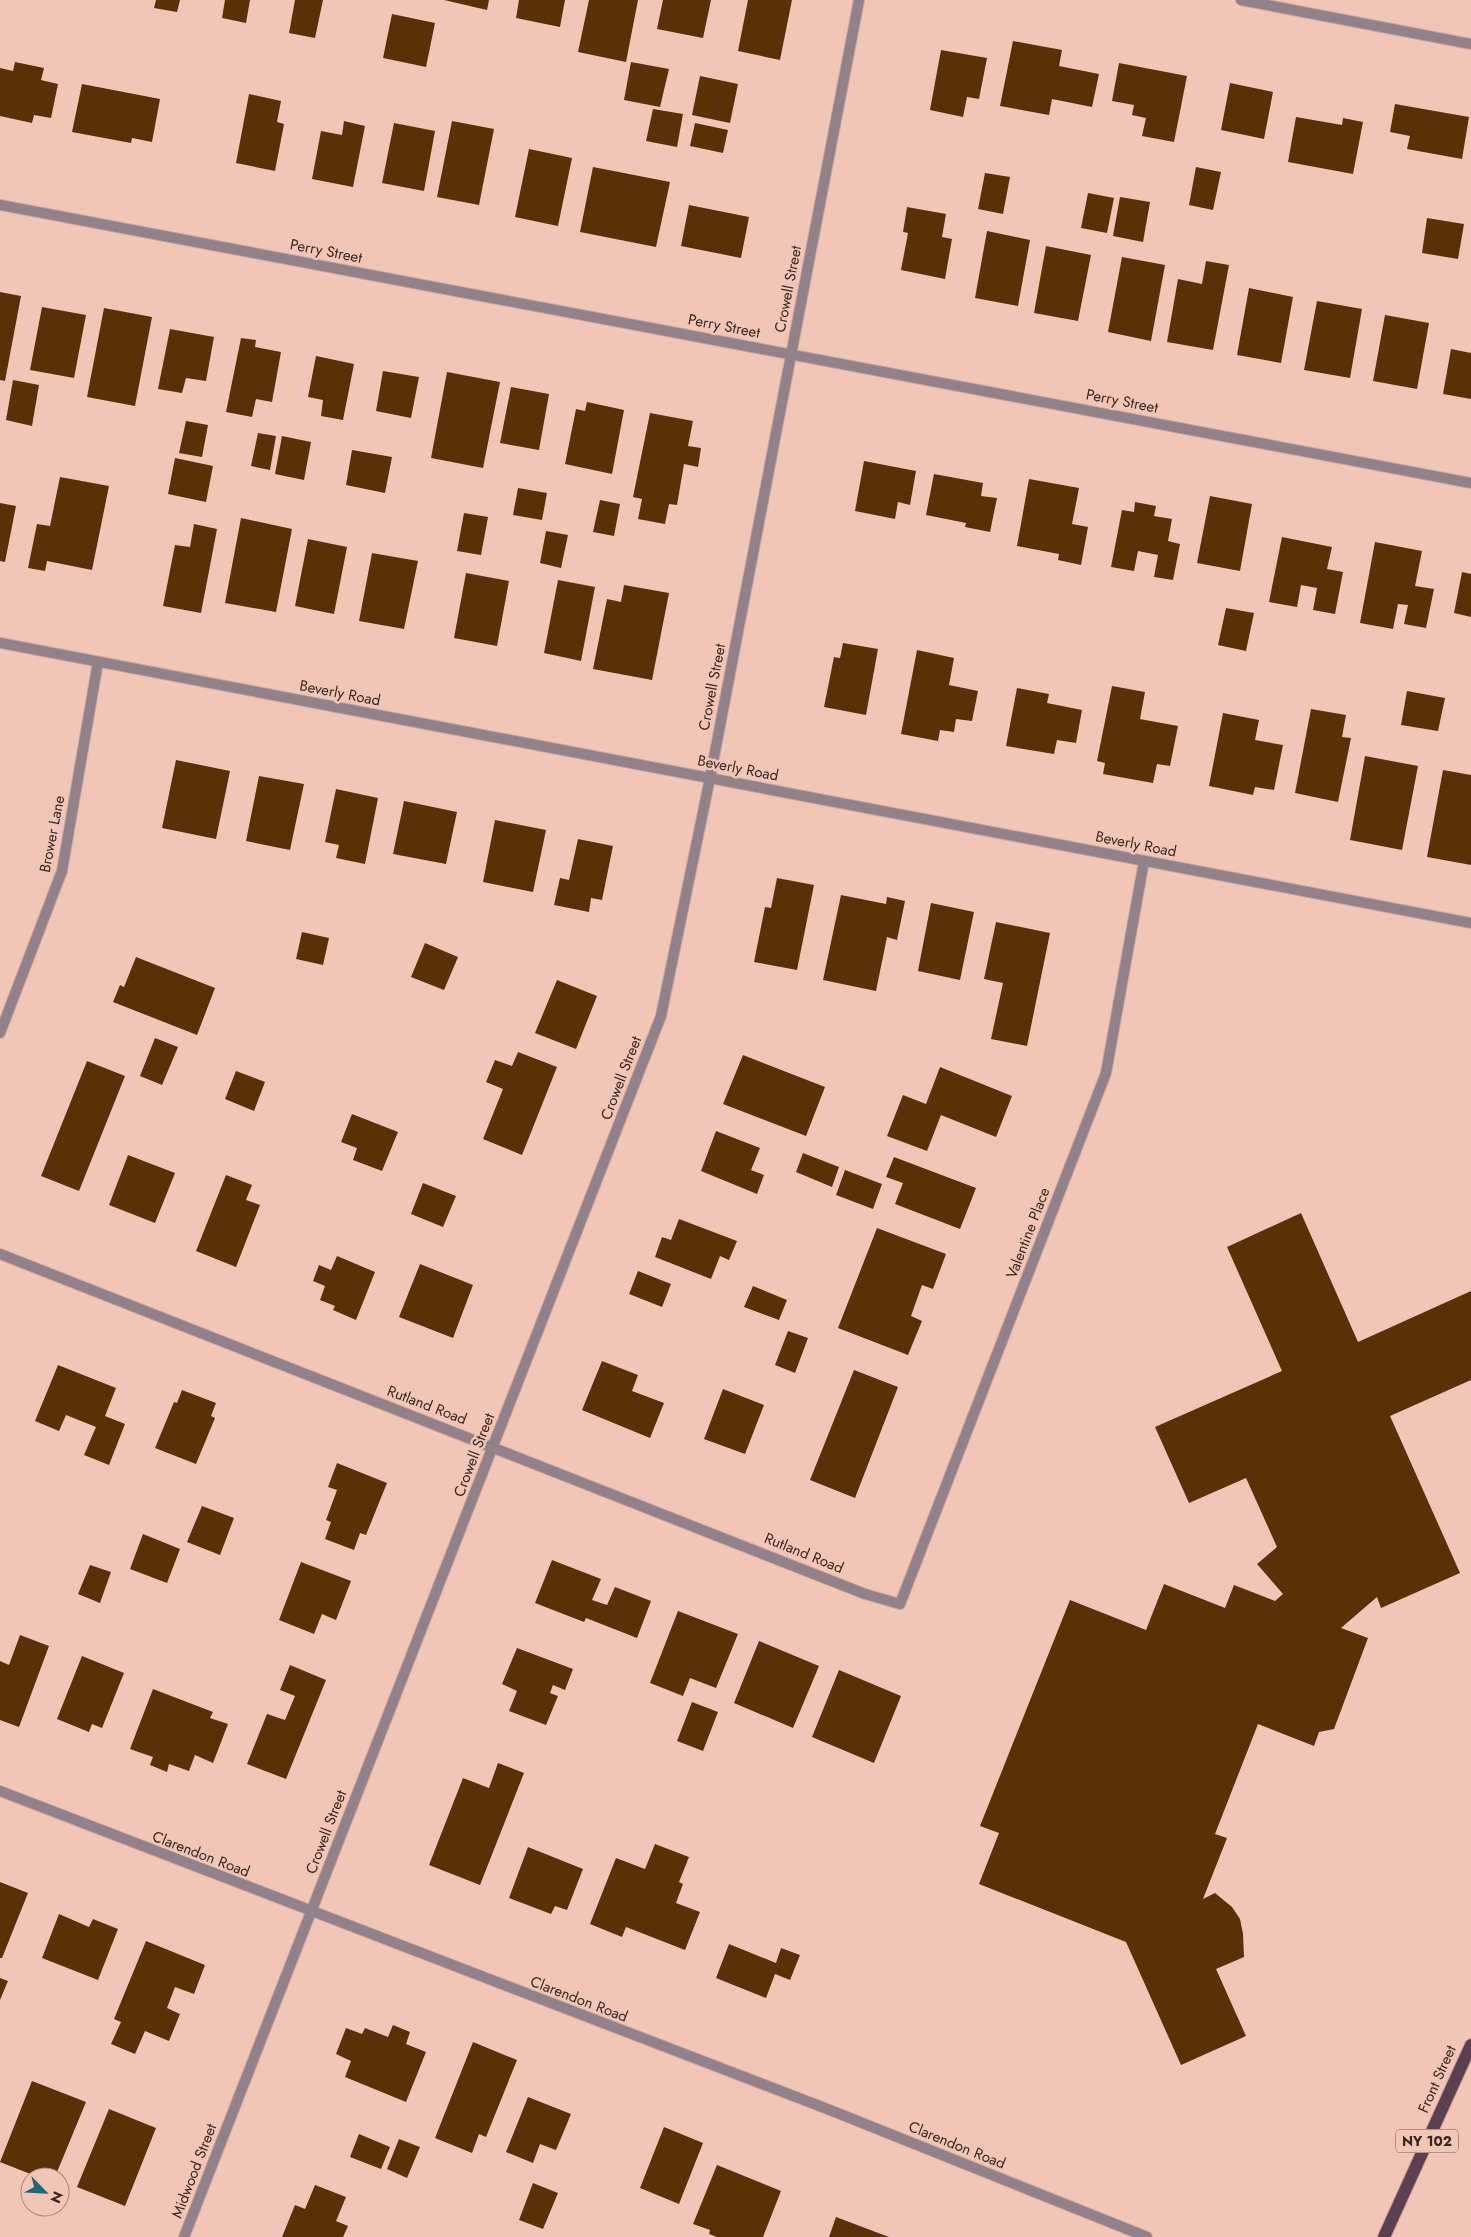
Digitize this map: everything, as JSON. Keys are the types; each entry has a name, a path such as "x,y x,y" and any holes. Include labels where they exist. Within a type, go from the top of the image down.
{"main road":[{"name":"Front Street","path":"1384,2237 1471,2044"}],"street":[{"name":"Crowell Street","path":"232,2115 661,1016 710,778 859,0"},
{"path":"1241,0 1471,44"},
{"name":"Perry Street","path":"0,204 1471,483"},
{"name":"Beverly Road","path":"0,643 1471,923"},
{"name":"Brower Lane","path":"0,1033 62,871 98,662"},
{"name":"Valentine Place","path":"900,1604 1106,1073 1144,861"},
{"name":"Rutland Road","path":"0,1254 856,1590 900,1604"},
{"name":"Clarendon Road","path":"0,1792 310,1913 834,2112 1147,2237"},
{"name":"Midwood Street","path":"184,2237 232,2115"}],"building":[{"path":"156,0 180,0 177,12 154,8"},
{"path":"225,0 250,0 246,23 222,18"},
{"path":"295,0 323,0 315,38 289,33"},
{"path":"444,0 489,0 487,10"},
{"path":"519,0 565,0 560,27 516,18"},
{"path":"589,0 638,0 626,62 578,52"},
{"path":"663,0 711,0 703,38 657,29"},
{"path":"748,0 792,0 780,60 738,51"},
{"path":"392,14 435,23 426,67 383,58"},
{"path":"1013,41 1062,50 1059,66 1099,74 1092,107 1052,99 1049,115 1000,106"},
{"path":"941,50 987,58 979,99 967,97 963,117 930,110"},
{"path":"15,62 44,68 41,80 58,84 51,118 34,115 32,123 0,116 0,68 13,71"},
{"path":"631,62 669,69 660,107 624,100"},
{"path":"1119,63 1187,76 1174,142 1142,136 1146,118 1132,115 1134,105 1112,101"},
{"path":"700,76 738,84 730,123 692,115"},
{"path":"1230,83 1273,92 1264,139 1221,130"},
{"path":"82,84 160,99 152,142 132,138 131,143 72,132"},
{"path":"249,94 281,101 277,122 284,124 275,171 236,163"},
{"path":"1395,104 1469,117 1462,159 1407,149 1410,136 1390,132"},
{"path":"653,109 683,114 677,147 646,141"},
{"path":"1296,117 1342,125 1343,118 1363,122 1353,174 1288,162"},
{"path":"344,121 365,126 353,187 312,179 321,131 342,135"},
{"path":"452,121 494,129 479,205 437,197"},
{"path":"394,123 435,131 424,191 382,183"},
{"path":"695,123 728,130 723,153 690,146"},
{"path":"529,149 572,158 558,226 515,217"},
{"path":"593,167 670,182 656,247 580,232"},
{"path":"1196,167 1221,172 1213,210 1189,205"},
{"path":"985,173 1010,177 1003,214 978,209"},
{"path":"1088,193 1114,198 1107,233 1081,228"},
{"path":"1120,197 1150,202 1143,242 1113,236"},
{"path":"689,205 749,217 741,258 681,246"},
{"path":"907,207 946,214 942,237 952,239 945,279 901,270 908,233 903,232"},
{"path":"1427,218 1464,224 1458,259 1422,253"},
{"path":"987,231 1030,240 1018,306 975,298"},
{"path":"1046,246 1091,255 1078,321 1034,313"},
{"path":"1122,257 1165,265 1151,341 1108,332"},
{"path":"1206,261 1229,265 1213,350 1167,342 1178,279 1202,284"},
{"path":"1249,288 1293,297 1281,363 1237,355"},
{"path":"0,292 21,296 5,381 0,380"},
{"path":"1317,301 1362,309 1350,378 1304,370"},
{"path":"42,307 86,315 74,378 30,370"},
{"path":"104,308 152,317 135,406 87,397"},
{"path":"1385,315 1429,323 1417,389 1373,381"},
{"path":"170,329 214,337 206,381 186,378 182,393 158,389"},
{"path":"241,338 256,340 255,347 281,352 272,402 256,399 252,417 226,412"},
{"path":"1451,349 1471,353 1471,399 1443,394"},
{"path":"316,356 354,364 343,420 321,416 323,400 308,397"},
{"path":"383,371 419,377 411,418 376,411"},
{"path":"447,372 500,382 483,468 431,458"},
{"path":"13,380 39,385 32,426 6,420"},
{"path":"511,387 549,394 539,450 500,443"},
{"path":"587,402 624,410 612,474 565,464 576,409 585,411"},
{"path":"650,413 693,421 688,446 701,448 698,467 684,464 677,505 669,504 665,524 638,519 642,499 633,497"},
{"path":"186,421 208,425 202,457 179,453"},
{"path":"258,433 276,436 270,470 251,466"},
{"path":"282,436 311,442 304,480 275,474"},
{"path":"352,450 392,457 385,493 346,485"},
{"path":"175,458 213,466 206,502 168,494"},
{"path":"864,461 916,471 910,505 898,502 895,519 855,511"},
{"path":"934,474 983,483 981,496 997,498 990,532 965,527 966,523 926,515"},
{"path":"60,477 109,486 92,570 47,561 45,571 28,568 37,524 50,526"},
{"path":"1029,479 1079,488 1072,524 1088,527 1081,565 1058,560 1059,554 1017,546"},
{"path":"518,488 547,493 542,520 513,515"},
{"path":"1210,496 1252,504 1240,571 1197,563"},
{"path":"600,500 620,504 614,536 593,532"},
{"path":"1135,502 1156,506 1154,516 1172,519 1168,541 1180,544 1173,580 1154,577 1158,555 1138,551 1134,571 1111,567 1122,510 1134,512"},
{"path":"0,503 16,506 5,562 0,561"},
{"path":"464,513 488,517 481,555 457,551"},
{"path":"241,518 292,529 276,612 225,603"},
{"path":"194,524 217,529 201,613 163,606 175,545 190,547"},
{"path":"546,531 568,535 561,568 540,563"},
{"path":"1282,537 1332,547 1327,569 1343,572 1335,614 1313,610 1317,588 1301,585 1297,607 1269,602"},
{"path":"308,539 347,547 334,614 295,606"},
{"path":"1375,542 1422,551 1415,586 1434,589 1426,628 1404,624 1408,605 1398,604 1393,629 1360,623"},
{"path":"372,553 418,561 404,629 359,621"},
{"path":"1462,572 1471,574 1471,617 1454,613"},
{"path":"466,573 509,581 497,646 454,638"},
{"path":"558,580 595,587 581,661 544,653"},
{"path":"624,585 669,593 652,680 593,669 607,599 621,602"},
{"path":"1226,608 1254,613 1246,651 1218,645"},
{"path":"843,643 878,649 866,715 824,707 834,657 840,658"},
{"path":"917,650 954,658 949,685 978,691 972,721 956,719 954,732 940,730 938,741 901,734"},
{"path":"1112,686 1145,692 1140,719 1178,726 1170,766 1157,764 1153,783 1103,774 1105,763 1097,761"},
{"path":"1017,688 1049,694 1047,703 1082,710 1076,743 1057,740 1054,754 1006,746"},
{"path":"1407,691 1445,698 1438,731 1401,725"},
{"path":"1311,709 1346,715 1342,737 1351,738 1338,802 1295,793"},
{"path":"1223,713 1259,720 1255,740 1283,745 1274,790 1255,787 1253,795 1209,786"},
{"path":"1365,756 1418,766 1402,850 1350,840"},
{"path":"176,760 230,771 216,839 162,828"},
{"path":"1443,770 1471,775 1471,865 1427,857"},
{"path":"259,776 304,784 290,850 246,841"},
{"path":"336,789 378,798 365,864 336,858 339,845 325,842"},
{"path":"404,801 457,812 446,864 393,854"},
{"path":"495,820 546,830 533,892 483,882"},
{"path":"578,839 613,846 602,900 591,898 589,912 554,905 560,878 569,880"},
{"path":"777,878 814,885 797,970 754,962 765,907 771,908"},
{"path":"841,895 886,904 887,897 905,901 897,940 887,937 876,991 823,980"},
{"path":"931,903 974,912 960,980 918,971"},
{"path":"996,922 1050,933 1027,1046 991,1039 1003,983 984,979"},
{"path":"302,932 329,938 323,965 296,959"},
{"path":"425,943 458,957 444,990 411,977"},
{"path":"136,957 215,988 197,1035 113,1002 120,985 124,987"},
{"path":"557,980 597,996 576,1049 535,1033"},
{"path":"155,1038 178,1047 162,1085 140,1076"},
{"path":"518,1052 557,1067 522,1155 483,1139 503,1089 486,1082 495,1060 512,1066"},
{"path":"743,1055 825,1087 806,1136 723,1104"},
{"path":"87,1061 125,1076 79,1191 41,1176"},
{"path":"940,1067 1012,1096 996,1137 941,1115 927,1151 887,1136 903,1095 926,1104"},
{"path":"236,1071 265,1082 254,1111 225,1099"},
{"path":"352,1114 398,1132 382,1171 353,1160 357,1148 341,1142"},
{"path":"716,1131 760,1148 751,1170 764,1175 757,1194 701,1171"},
{"path":"803,1153 839,1167 832,1187 796,1172"},
{"path":"128,1155 175,1173 155,1223 109,1205"},
{"path":"894,1157 976,1188 960,1229 895,1204 903,1183 886,1177"},
{"path":"845,1170 882,1184 873,1209 836,1195"},
{"path":"226,1175 252,1185 246,1200 260,1205 236,1267 196,1251"},
{"path":"423,1183 456,1196 443,1227 411,1214"},
{"path":"1301,1213 1358,1342 1471,1291 1471,1380 1390,1416 1460,1573 1381,1608 1377,1597 1341,1628 1368,1638 1334,1729 1319,1732 1314,1746 1258,1724 1215,1834 1227,1838 1203,1899 1215,1893 1232,1907 1240,1919 1244,1957 1216,1969 1246,2036 1181,2065 1126,1942 979,1884 999,1833 980,1826 1070,1600 1146,1630 1164,1584 1225,1608 1234,1585 1275,1601 1283,1594 1257,1564 1277,1547 1246,1478 1189,1503 1155,1427 1282,1371 1227,1247"},
{"path":"679,1219 737,1241 729,1260 720,1256 711,1279 655,1257 662,1237 671,1240"},
{"path":"877,1228 946,1254 933,1289 922,1285 911,1316 922,1321 908,1355 838,1328"},
{"path":"337,1256 375,1272 356,1320 333,1310 335,1306 320,1300 325,1286 313,1281 319,1265 331,1270"},
{"path":"420,1264 473,1285 453,1338 399,1317"},
{"path":"638,1271 671,1284 662,1307 629,1294"},
{"path":"753,1286 787,1300 779,1320 744,1307"},
{"path":"788,1331 808,1338 795,1373 775,1365"},
{"path":"602,1361 638,1375 632,1391 664,1403 650,1438 582,1410"},
{"path":"58,1365 116,1388 105,1416 125,1424 109,1465 84,1455 96,1427 66,1415 59,1431 35,1421"},
{"path":"854,1370 898,1387 855,1498 810,1480"},
{"path":"723,1389 764,1405 745,1454 704,1439"},
{"path":"182,1390 216,1403 211,1416 215,1418 196,1464 155,1448 174,1402 177,1403"},
{"path":"337,1463 387,1483 366,1535 360,1533 354,1550 325,1539 331,1522 326,1520 337,1490 328,1487"},
{"path":"202,1506 234,1518 220,1555 187,1542"},
{"path":"143,1534 180,1549 167,1583 130,1569"},
{"path":"552,1560 601,1579 592,1600 607,1605 615,1587 651,1601 637,1638 586,1618 584,1622 535,1603"},
{"path":"301,1562 351,1581 336,1620 322,1614 314,1634 279,1620"},
{"path":"90,1565 111,1572 100,1603 78,1594"},
{"path":"678,1611 738,1634 716,1688 690,1678 683,1696 650,1683"},
{"path":"20,1635 49,1646 19,1727 0,1720 0,1661 9,1665"},
{"path":"759,1641 819,1666 793,1728 734,1703"},
{"path":"517,1648 573,1669 565,1690 553,1685 550,1693 558,1696 546,1725 509,1711 517,1691 502,1684"},
{"path":"82,1656 124,1673 102,1728 92,1724 89,1732 57,1719"},
{"path":"290,1665 326,1680 286,1779 247,1764 267,1714 285,1720 295,1696 280,1690"},
{"path":"839,1670 901,1696 874,1763 812,1737"},
{"path":"153,1689 213,1712 210,1718 228,1724 213,1763 195,1755 189,1771 169,1764 167,1772 150,1765 153,1757 130,1749"},
{"path":"692,1702 718,1712 703,1751 677,1741"},
{"path":"498,1763 524,1773 480,1885 429,1865 463,1778 489,1788"},
{"path":"655,1844 689,1857 679,1882 683,1884 676,1903 700,1912 685,1950 626,1927 622,1937 590,1924 616,1858 645,1869"},
{"path":"528,1847 583,1869 567,1910 555,1906 551,1914 509,1898"},
{"path":"0,1882 28,1893 2,1958 0,1958"},
{"path":"59,1914 89,1927 93,1919 118,1929 98,1980 42,1958"},
{"path":"146,1941 205,1965 194,1994 175,1987 167,2008 180,2014 169,2041 145,2031 135,2054 111,2044 121,2022 114,2019"},
{"path":"729,1944 776,1963 781,1948 800,1955 790,1980 775,1974 766,1998 716,1978"},
{"path":"0,1978 8,1981 0,2000"},
{"path":"393,2025 410,2032 406,2044 426,2052 406,2102 345,2077 351,2061 336,2054 346,2028 362,2034 365,2028 388,2037"},
{"path":"473,2042 517,2060 486,2137 479,2134 472,2153 435,2138"},
{"path":"32,2081 86,2102 59,2167 20,2167 20,2170 0,2162"},
{"path":"528,2097 571,2114 556,2150 540,2144 533,2163 506,2152"},
{"path":"109,2109 156,2128 125,2206 77,2187"},
{"path":"664,2127 703,2143 679,2204 640,2188"},
{"path":"359,2134 390,2147 381,2169 350,2157"},
{"path":"399,2139 420,2147 407,2178 387,2169"},
{"path":"717,2165 781,2191 763,2237 717,2237 709,2234 710,2230 693,2224"},
{"path":"533,2183 558,2193 543,2229 519,2220"},
{"path":"315,2185 346,2197 336,2221 348,2226 343,2237 282,2237 295,2205 305,2209"},
{"path":"836,2217 889,2237 829,2237"}]}
